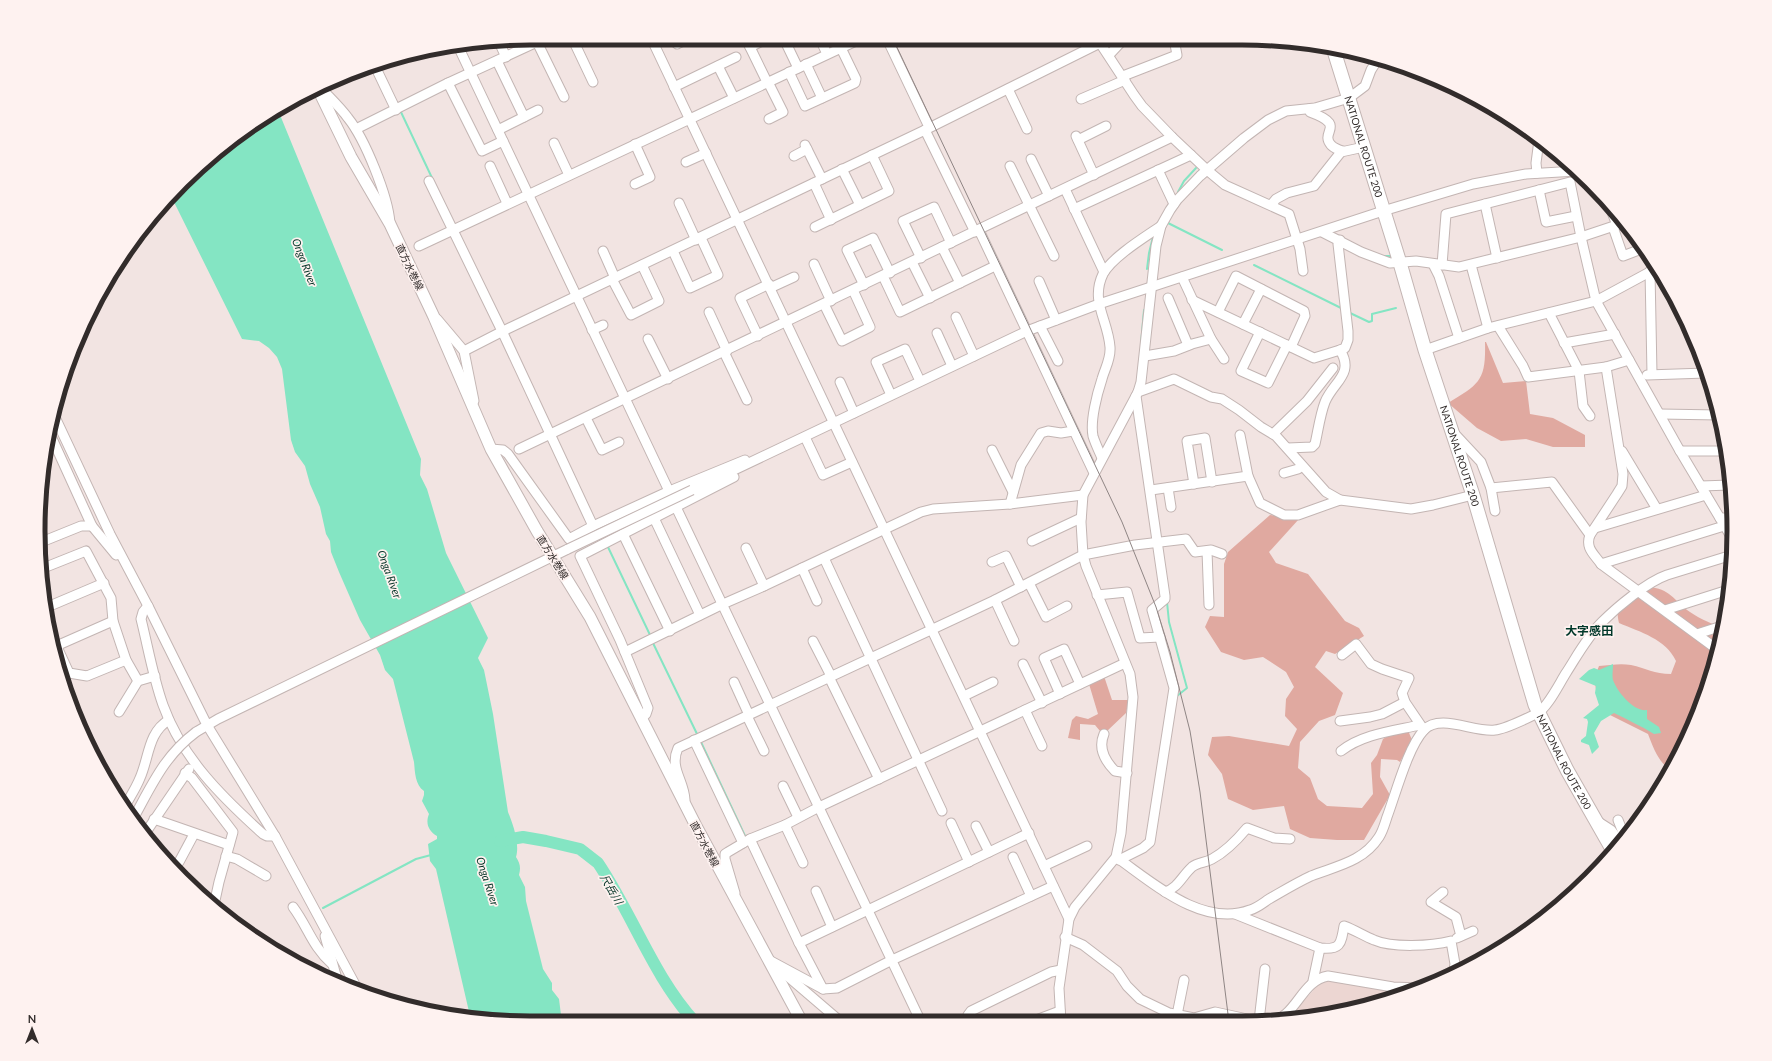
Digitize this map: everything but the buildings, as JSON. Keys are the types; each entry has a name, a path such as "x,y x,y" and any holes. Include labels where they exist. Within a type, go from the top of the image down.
{"highway":[{"name":"NATIONAL ROUTE 200","path":"1335,54 1398,257 1425,350 1473,494 1520,658 1538,713 1611,847"}],"main road":[{"name":"直方水巻線","path":"321,93 351,157 390,224 434,317 491,449 549,558 590,617 640,719 685,805 799,1016"}],"street":[{"path":"356,129 448,83 531,45"},
{"path":"538,45 564,97"},
{"path":"576,45 594,82"},
{"path":"654,45 1069,919"},
{"path":"749,45 783,112 769,119"},
{"path":"788,45 822,98"},
{"path":"823,45 827,54"},
{"path":"419,246 526,194 847,45"},
{"path":"890,45 927,128 1027,331 1094,473"},
{"path":"464,350 1008,89 1091,45"},
{"path":"1102,45 1142,106 1190,155 1225,185 1289,214 1298,239 1303,271"},
{"path":"1109,55 1118,45"},
{"path":"1081,99 1177,55 1175,45"},
{"path":"501,46 506,57"},
{"path":"789,72 805,106 855,83 856,79 841,48"},
{"path":"459,50 468,74 498,130 501,142 574,297 592,330 623,400 667,492"},
{"path":"674,87 736,57"},
{"path":"497,61 524,117"},
{"path":"1060,1016 1059,988 1065,937 1069,919 1075,907 1117,858 1143,848 1150,842 1174,688 1152,610 1165,600 1137,394 1144,356 1156,246 1161,226 1174,204 1200,176 1244,138 1268,120 1286,111 1309,108 1349,98 1365,86 1375,64"},
{"path":"718,66 734,98"},
{"path":"377,70 398,109"},
{"path":"448,83 482,151 501,142"},
{"path":"1008,89 1027,128"},
{"path":"323,92 348,118 356,129 389,211 390,224"},
{"path":"1309,108 1310,112 1322,116 1330,122 1331,125 1328,139 1331,145 1342,151 1364,147"},
{"path":"498,130 538,110"},
{"path":"1094,175 1077,138 1106,126"},
{"path":"519,449 1172,137"},
{"path":"554,143 569,175"},
{"path":"635,144 650,177 635,184"},
{"path":"1537,173 1536,163 1538,146"},
{"path":"794,156 806,147 831,220"},
{"path":"1271,205 1276,199 1287,193 1314,186 1342,151"},
{"path":"686,162 706,153"},
{"path":"815,227 889,191 872,155"},
{"path":"1074,209 1190,155"},
{"path":"1032,159 1049,196"},
{"path":"490,166 507,203"},
{"path":"1010,166 1054,256"},
{"path":"842,169 860,205"},
{"path":"1158,170 1174,204"},
{"path":"136,813 169,756 180,744 196,732 218,719 549,558 1027,331 1099,304 1383,211 1472,184 1567,170"},
{"path":"1571,173 1570,182 1576,216 1596,301 1700,486 1727,530"},
{"path":"429,181 455,229 596,525"},
{"path":"1459,338 1439,276 1437,264 1446,214 1570,182"},
{"path":"1065,189 1104,272"},
{"path":"1538,190 1546,222 1576,216"},
{"path":"673,251 690,288 718,275 678,203"},
{"path":"1485,204 1497,258"},
{"path":"921,258 903,221 934,207 951,243"},
{"path":"1322,232 1361,252 1390,263 1398,257 1459,267 1581,238 1618,225 1623,256 1638,250"},
{"path":"1102,458 1093,437 1092,421 1102,378 1108,361 1110,346 1097,292 1104,272 1122,253 1161,226"},
{"path":"864,285 847,250 873,238 900,312 995,266"},
{"path":"1192,300 1314,358 1345,348 1348,340 1338,244 1340,240"},
{"path":"942,248 960,283"},
{"path":"603,251 631,315 659,301 642,265"},
{"path":"912,262 930,298"},
{"path":"814,264 842,341 870,328 853,290"},
{"path":"1471,265 1488,328"},
{"path":"1425,350 1488,328 1596,301 1652,271"},
{"path":"1652,374 1654,275"},
{"path":"1218,312 1236,276 1304,311 1305,316 1268,383 1241,371 1260,332"},
{"path":"758,336 740,298 794,277"},
{"path":"1182,277 1211,339 1224,359"},
{"path":"1039,281 1056,320"},
{"path":"1243,324 1261,289"},
{"path":"1168,298 1188,345"},
{"path":"709,312 747,400"},
{"path":"1549,313 1579,371 1583,406 1590,416"},
{"path":"434,317 464,350 475,411"},
{"path":"956,317 974,356"},
{"path":"592,330 603,325"},
{"path":"1040,326 1058,361"},
{"path":"1498,326 1523,366 1528,377 1606,367 1629,360"},
{"path":"937,333 952,366"},
{"path":"1564,342 1615,334"},
{"path":"648,339 668,379"},
{"path":"1144,356 1174,350 1211,339"},
{"path":"891,395 876,362 905,349 920,381"},
{"path":"1288,448 1312,447 1315,444 1325,403 1329,395 1341,380 1345,369 1344,357 1340,350"},
{"path":"1606,367 1623,474 1622,486 1593,531 1587,542 1588,546 1601,564 1713,646"},
{"path":"1273,434 1307,401 1333,368"},
{"path":"1638,375 1701,374"},
{"path":"1117,858 1127,773 1133,697 1132,683 1097,595 1083,555 1081,518 1082,495 1137,394 1174,379 1211,397 1222,399 1239,410 1260,427 1273,434 1288,448 1326,492 1340,500 1411,509 1473,494"},
{"path":"840,382 854,413"},
{"path":"1660,414 1713,415"},
{"path":"586,418 602,450 619,442"},
{"path":"57,423 86,485 207,725 275,836 354,982"},
{"path":"1452,430 1481,462 1491,488 1495,511"},
{"path":"1010,504 1012,492 1021,465 1042,433 1048,431 1065,433 1073,431"},
{"path":"1240,435 1248,476 1260,503 1284,515 1298,515 1340,500"},
{"path":"804,436 823,475 852,462"},
{"path":"1194,484 1187,441 1206,438 1212,482"},
{"path":"52,446 92,526 130,573"},
{"path":"1619,446 1657,509"},
{"path":"491,449 503,450 508,454 569,539 667,492 727,466 750,458 769,454"},
{"path":"992,450 1012,492"},
{"path":"1680,451 1720,451"},
{"path":"640,719 646,714 648,708 625,652 580,556 752,467 769,454"},
{"path":"1284,473 1298,469 1302,466"},
{"path":"1150,490 1248,476"},
{"path":"1491,488 1552,482 1593,531"},
{"path":"1700,486 1725,486"},
{"path":"1168,488 1171,507"},
{"path":"625,652 720,605 764,586 921,512 933,509 1010,504 1082,495"},
{"path":"1593,531 1657,509 1706,495"},
{"path":"674,508 890,961 918,1016"},
{"path":"654,518 700,615"},
{"path":"1032,541 1081,518"},
{"path":"1601,564 1727,520"},
{"path":"45,540 81,526 92,526"},
{"path":"623,534 670,631"},
{"path":"685,805 684,792 673,758 678,748 995,600 1083,555 1135,544 1158,543 1186,539 1195,552 1211,550 1222,554"},
{"path":"746,548 764,586"},
{"path":"46,566 86,551 111,598 113,621 126,660 138,681"},
{"path":"1207,551 1209,605"},
{"path":"992,562 1006,556 1046,617 1068,606"},
{"path":"1341,751 1350,744 1366,738 1436,723 1455,724 1482,731 1497,730 1538,713 1550,698 1589,638 1602,622 1639,591 1666,575 1726,557"},
{"path":"824,558 942,811"},
{"path":"802,568 817,601"},
{"path":"51,606 104,583"},
{"path":"1097,595 1127,592 1140,638 1160,637"},
{"path":"1665,610 1723,592"},
{"path":"995,600 1014,641"},
{"path":"148,606 143,612 141,619 162,704 169,720 194,763 230,804 257,829 268,836 275,836"},
{"path":"59,644 113,621"},
{"path":"1697,634 1717,627"},
{"path":"813,641 879,779"},
{"path":"1342,655 1356,644 1371,664 1409,678 1402,694 1405,702 1422,727"},
{"path":"1060,694 1044,658 1064,649 1080,684"},
{"path":"64,664 69,673 87,676 126,660"},
{"path":"737,903 734,885 725,854 747,841 785,825 817,808 919,762 1125,663"},
{"path":"1023,664 1042,703"},
{"path":"119,712 138,681 155,676"},
{"path":"734,682 764,750"},
{"path":"964,696 993,682"},
{"path":"1340,721 1382,714 1405,702"},
{"path":"1025,710 1042,746"},
{"path":"128,801 140,778 154,736 162,724 169,720"},
{"path":"1117,858 1165,892 1191,906 1219,913 1235,914 1251,910 1298,882 1350,863 1367,851 1380,836 1414,742 1422,727"},
{"path":"1104,734 1101,741 1103,754 1110,767 1115,771 1127,773"},
{"path":"697,739 747,841 823,989"},
{"path":"148,829 185,773 194,763"},
{"path":"185,773 192,778 233,832 215,900"},
{"path":"783,786 798,817"},
{"path":"154,819 229,845"},
{"path":"1618,820 1623,832"},
{"path":"1596,821 1611,830 1617,838"},
{"path":"951,823 969,862"},
{"path":"785,825 803,863"},
{"path":"976,826 989,852"},
{"path":"1165,892 1173,890 1191,868 1199,862 1212,859 1229,847 1247,828 1274,838 1290,839"},
{"path":"799,943 1029,833"},
{"path":"179,862 194,834"},
{"path":"1044,866 1087,846"},
{"path":"226,856 237,859 266,876"},
{"path":"1013,857 1031,896"},
{"path":"769,960 823,989 831,990 844,986 890,961 1053,886"},
{"path":"816,891 832,927"},
{"path":"1443,892 1431,902 1456,917 1461,936"},
{"path":"293,907 299,914 315,946 332,964"},
{"path":"1235,914 1320,948 1332,950 1337,947 1341,941 1344,926 1375,941 1394,944 1434,945 1450,941 1472,931"},
{"path":"324,926 335,975"},
{"path":"1065,937 1083,945 1117,971 1127,986 1140,999 1180,1016"},
{"path":"1450,941 1455,967"},
{"path":"1314,981 1320,948"},
{"path":"769,960 834,1016"},
{"path":"1261,1015 1265,969"},
{"path":"968,1016 971,1011 1051,972 1061,970"},
{"path":"1285,1014 1292,1008 1314,981 1328,976 1393,987 1405,987"},
{"path":"1177,1015 1184,980"},
{"path":"1047,1016 1060,1011"},
{"path":"1204,1016 1215,1012 1233,1016"}],"shaded area":[{"path":"1485,342 1503,383 1526,381 1530,414 1553,418 1585,435 1585,447 1553,447 1526,439 1501,441 1477,428 1448,403 1467,391 1479,380 1484,365"},
{"path":"1270,515 1299,519 1269,552 1276,563 1308,574 1345,621 1359,628 1364,636 1335,654 1326,651 1315,667 1343,693 1335,715 1319,721 1300,742 1298,768 1310,778 1318,799 1327,806 1362,808 1373,794 1371,763 1377,755 1383,739 1395,732 1407,728 1412,740 1400,762 1397,760 1381,759 1380,777 1390,795 1364,840 1310,838 1290,829 1284,806 1253,810 1228,799 1222,774 1208,755 1212,737 1229,736 1289,746 1297,729 1285,716 1286,699 1294,687 1286,672 1263,657 1244,660 1221,652 1205,627 1210,616 1224,617 1224,564 1228,552"},
{"path":"1648,587 1667,592 1694,615 1718,626 1701,687 1690,716 1666,766 1654,749 1648,734 1606,713 1597,696 1595,683 1595,676 1599,666 1615,664 1627,664 1650,671 1671,674 1676,661 1672,653 1666,647 1652,637 1619,623 1618,607 1623,597"},
{"path":"1104,676 1112,700 1129,700 1126,713 1106,732 1100,731 1095,725 1080,724 1080,740 1068,738 1072,720 1076,716 1088,719 1098,714 1089,684"},
{"path":"1329,978 1397,990 1336,1007 1292,1013 1313,991 1315,983"}],"water":[{"name":"Onga River","path":"280,115 421,459 420,475 427,489 446,553 488,638 478,658 484,670 493,714 508,812 517,840 516,857 520,866 519,875 525,887 526,901 543,969 552,983 552,990 559,999 561,1016 499,1015 469,1012 436,869 430,861 428,844 437,839 437,836 428,827 427,821 429,814 422,801 424,791 416,778 414,762 393,679 385,670 380,655 360,620 331,552 330,541 326,534 320,507 310,484 305,466 295,452 291,440 282,369 277,357 269,348 259,341 242,339 174,201 210,165 235,145"},
{"path":"1613,664 1613,680 1618,690 1626,700 1636,708 1647,710 1647,719 1659,727 1661,733 1654,734 1614,713 1601,721 1594,733 1599,747 1592,754 1589,745 1581,742 1581,740 1586,736 1588,722 1587,719 1583,718 1599,705 1595,693 1596,686 1579,679 1589,670 1594,668 1599,670"}],"waterway":[{"path":"400,110 433,180"},
{"path":"1178,192 1184,181 1196,168"},
{"path":"1168,223 1222,250"},
{"path":"1147,269 1153,237"},
{"path":"1385,256 1392,256"},
{"path":"1254,265 1343,309"},
{"path":"1348,312 1369,322 1372,321 1372,314 1396,308"},
{"path":"1141,344 1144,310"},
{"path":"607,545 651,637"},
{"path":"1167,602 1169,622 1187,688 1177,696"},
{"path":"652,641 698,736"},
{"path":"700,740 746,838"},
{"name":"尺岳川","path":"500,841 523,837 546,841 580,849 598,863 667,985 690,1016"},
{"path":"323,908 416,859 431,855"}],"tram line":[{"path":"896,45 1122,522 1156,607 1170,652 1190,731 1200,792 1228,1016"}],"district":[{"name":"大字感田","path":"1589,630"}]}
